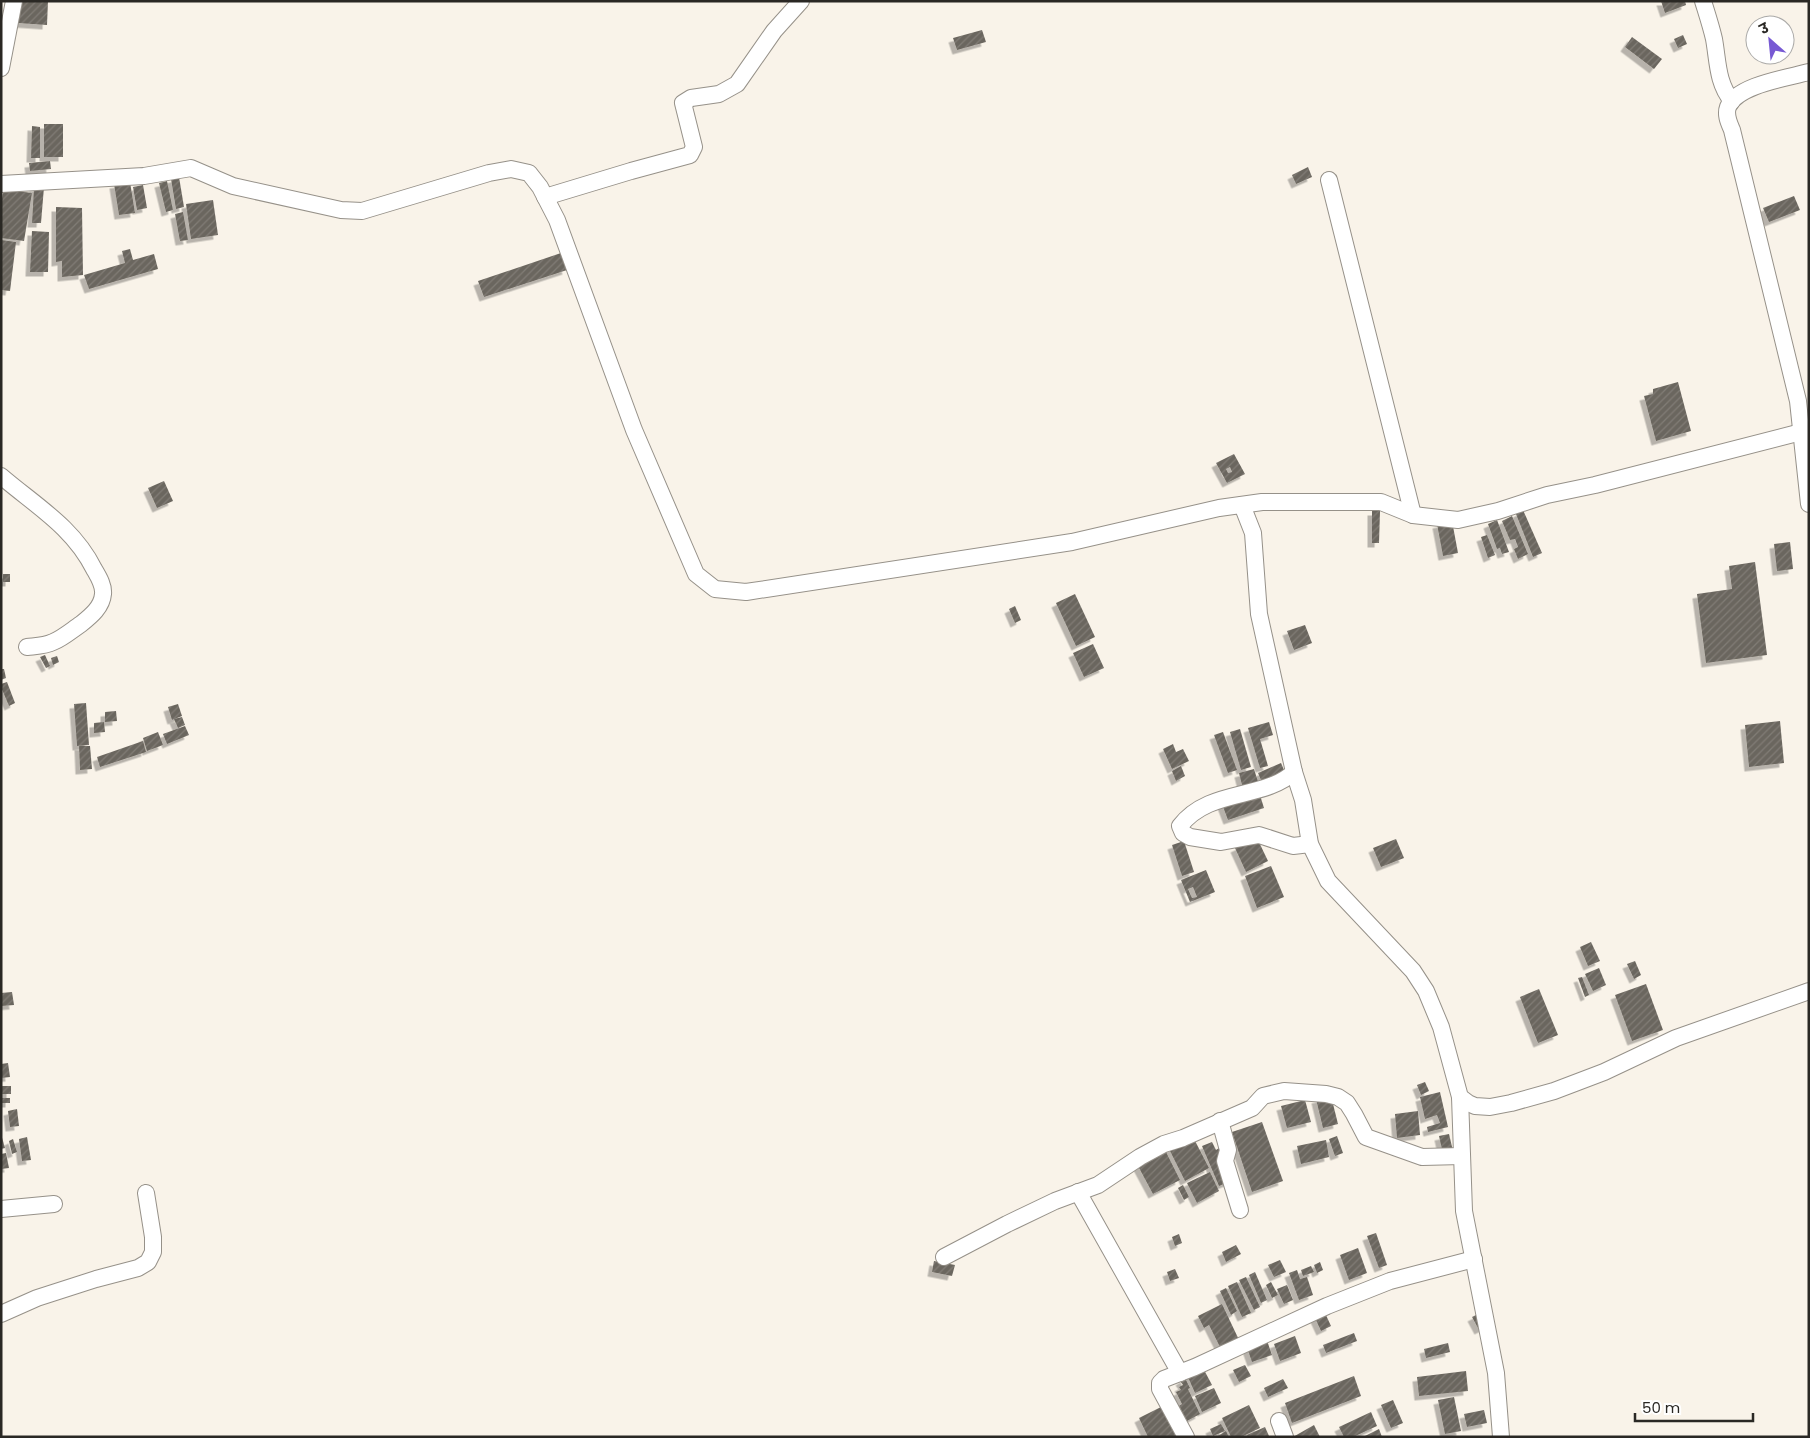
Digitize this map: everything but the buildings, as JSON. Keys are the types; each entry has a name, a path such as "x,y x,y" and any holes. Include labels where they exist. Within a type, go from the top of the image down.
{"street":[{"path":"1,68 14,1"},
{"path":"545,197 690,155 694,147 684,103 691,98 719,94 736,84 774,31 801,1"},
{"path":"1703,1 1713,37 1719,75 1726,94 1732,101"},
{"path":"1809,72 1758,86 1738,95 1727,108 1727,116 1805,432 1809,504"},
{"path":"1,184 144,176 191,168 233,186 341,210 362,211 489,173 511,169 529,173 540,187 557,220 634,430 696,574 715,588 746,592 1072,542 1219,508 1262,502 1381,502 1413,516 1458,520 1498,512 1547,495 1595,485 1805,432"},
{"path":"1329,180 1413,516"},
{"path":"1,476 72,535 87,555 101,582 103,594 99,606 92,616 61,638 51,643 27,647"},
{"path":"1242,505 1253,534 1258,614 1294,772 1303,800 1310,844 1328,881 1413,971 1426,991 1441,1027 1460,1098 1464,1211 1496,1373 1501,1437"},
{"path":"1294,772 1288,778 1268,786 1220,798 1187,817 1180,826 1183,833 1190,837 1221,842 1258,835 1292,846 1310,844"},
{"path":"1460,1098 1475,1106 1490,1106 1511,1103 1554,1091 1604,1072 1676,1038 1809,991"},
{"path":"944,1258 1007,1224 1098,1185 1140,1156 1164,1144 1183,1138 1252,1108 1263,1096 1284,1091 1326,1094 1347,1102 1366,1137 1422,1157 1462,1156"},
{"path":"1220,1121 1228,1150 1225,1161 1240,1210"},
{"path":"1078,1192 1180,1373"},
{"path":"1,1314 37,1298 138,1268 148,1262 153,1252 146,1193"},
{"path":"1,1209 54,1204"},
{"path":"1186,1437 1160,1389 1160,1383 1164,1379 1327,1306 1390,1281 1474,1259"}]}
